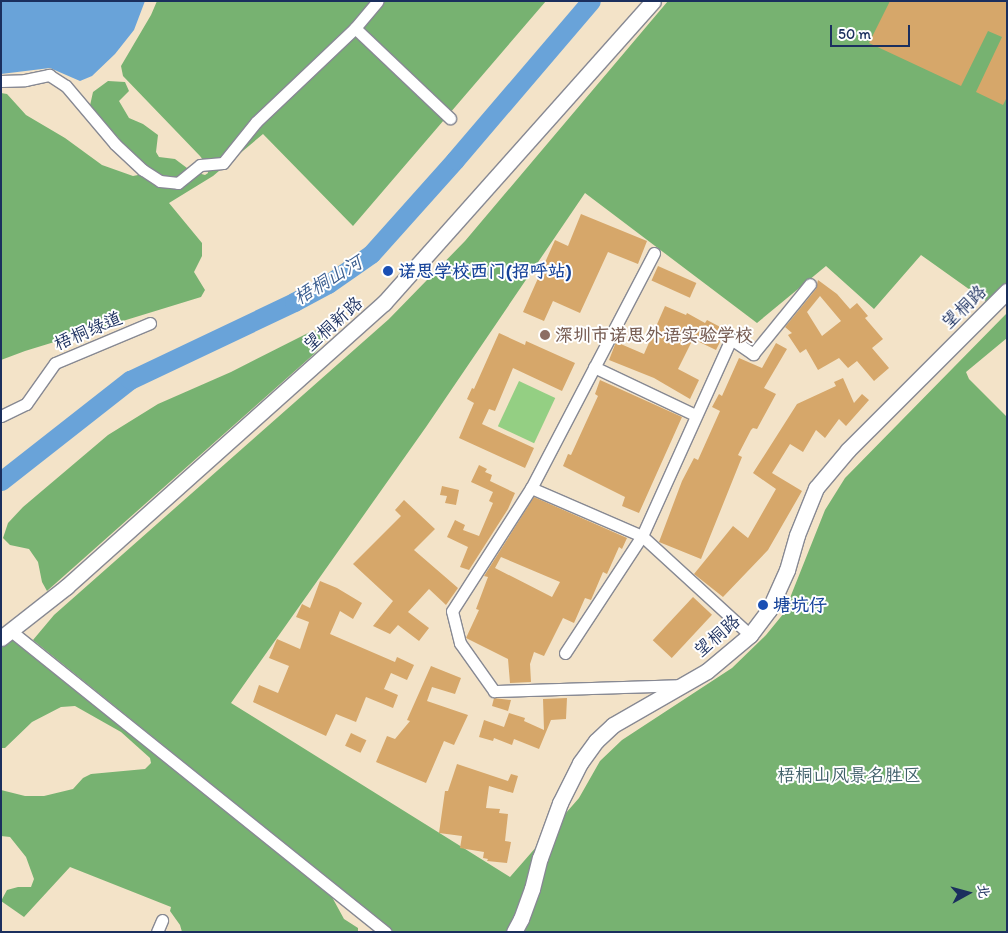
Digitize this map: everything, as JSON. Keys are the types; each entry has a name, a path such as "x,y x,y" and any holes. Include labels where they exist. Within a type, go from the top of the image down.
{"street":[{"path":"1,81 25,80 49,75 71,91 115,144 143,170 160,181 178,184 200,165 223,163 256,122 355,28 378,1"},
{"name":"望桐新路","path":"6,634 66,587 384,303 653,1"},
{"path":"355,28 450,118"},
{"path":"654,253 531,488 452,611 460,643 494,691 684,685"},
{"path":"565,653 642,536 695,415 731,339 753,354 810,284"},
{"name":"望桐路","path":"514,932 522,919 540,858 560,803 580,763 596,741 613,725 684,685 723,659 750,634 773,602 787,570 797,535 816,488 848,450 1007,291"},
{"name":"梧桐绿道","path":"1,416 26,404 55,363 150,323"},
{"path":"594,367 695,415"},
{"path":"531,488 642,536 750,634"},
{"path":"6,634 386,932"},
{"path":"157,932 162,920"}],"green space":[{"path":"157,1 546,1 353,226 263,134 213,176 169,203 202,243 202,256 194,272 205,290 201,297 1,360 1,93 7,94 26,115 65,138 102,165 133,176 143,174 123,149 121,141 117,136 101,135 87,119 93,92 108,81 125,82 129,91 119,101 129,118 143,124 158,135 156,152 159,157 175,159 191,171 205,175 208,173 207,165 200,156 123,76 121,66 151,15"},
{"name":"梧桐山风景名胜区","path":"668,1 1007,1 1007,282 987,302 921,255 874,309 826,266 757,323 585,193 426,427 231,703 510,877 579,798 600,761 622,740 732,668 766,635 784,613 825,510 845,478 1007,313 1007,338 966,372 969,379 1007,417 1007,932 394,932 33,640 54,615 389,319 465,241"},
{"path":"322,330 326,336 324,342 314,354 47,591 42,582 38,562 29,549 10,545 3,538 8,523 23,507 108,435 158,404 231,372 312,331"},
{"path":"519,381 555,398 534,443 498,426"},
{"path":"14,639 332,891 332,897 344,919 358,928 358,932 182,932 180,925 170,911 171,907 70,867 24,917 1,901 7,890 18,887 31,887 34,879 26,857 10,837 1,836 1,790 25,796 44,796 73,789 83,778 91,774 145,769 151,763 150,758 121,732 75,706 61,707 32,722 5,748 1,748 1,648"}],"water":[{"path":"1,1 145,1 134,30 115,54 92,76 80,81 50,68 1,74"}],"building":[{"path":"890,1 1007,1 1007,97 1003,105 976,92 1002,37 988,31 961,86 869,43"},
{"path":"581,214 647,241 638,264 608,252 580,313 553,301 544,321 523,312 555,240 568,246"},
{"path":"658,266 696,283 690,298 651,281"},
{"path":"818,280 837,294 850,309 857,303 868,316 865,318 883,339 872,348 889,368 874,381 857,361 848,368 839,358 818,370 806,349 800,353 788,335 792,333 785,327 816,289","holes":["820,296 841,321 822,336 807,312"]},
{"path":"665,306 686,315 687,313 705,323 707,320 726,330 716,350 693,339 678,369 699,380 690,399 654,378 609,360 616,342 644,354"},
{"path":"499,333 525,345 526,341 575,363 562,391 513,368 495,411 489,409 482,424 534,448 525,468 459,438 474,403 467,399 472,388 474,389"},
{"path":"776,343 787,349 764,388 776,394 757,429 753,428 751,430 738,455 742,457 701,559 659,542 682,481 694,458 698,460 720,411 712,407 719,394 722,396 739,358 762,368"},
{"path":"843,378 854,403 862,394 869,400 846,426 839,419 825,438 816,430 803,452 790,444 772,473 802,491 768,550 723,597 694,574 733,526 748,538 776,489 753,473 797,404 836,386 834,382"},
{"path":"600,380 682,417 639,513 622,506 625,497 563,466 568,454 571,455 598,396 595,394"},
{"path":"479,465 487,469 485,472 492,475 490,481 515,493 508,509 469,570 460,567 468,547 447,537 455,520 465,525 463,530 479,536 493,503 489,501 493,492 471,482"},
{"path":"442,486 459,490 456,505 445,503 447,496 440,495"},
{"path":"534,497 627,538 622,549 619,547 607,574 603,572 591,600 585,598 574,623 563,618 544,656 534,652 530,664 531,682 510,683 508,659 466,638 479,610 476,609 488,577 484,576","holes":["501,557 560,582 552,597 495,568"]},
{"path":"404,500 435,529 414,550 458,588 446,605 429,589 408,612 429,628 419,641 398,625 390,634 373,626 393,601 353,564 401,516 395,510"},
{"path":"320,581 337,588 362,603 353,619 340,611 330,634 395,662 397,657 414,665 407,680 391,673 384,689 398,695 393,708 366,697 356,722 336,714 326,736 253,702 259,685 278,693 289,666 269,658 277,639 300,649 309,622 296,617 302,604 310,608"},
{"path":"693,597 712,615 672,658 653,640"},
{"path":"431,666 461,678 455,694 432,687 427,701 468,715 454,745 444,741 426,783 376,762 387,736 395,739 410,721 407,720"},
{"path":"494,698 511,700 508,711 492,706"},
{"path":"567,698 566,719 551,720 539,749 514,739 512,745 494,738 493,741 479,737 484,720 504,727 509,713 525,718 524,721 544,730 543,699"},
{"path":"351,733 366,740 360,753 345,746"},
{"path":"457,764 508,781 511,774 518,776 513,793 489,786 486,808 500,809 499,813 508,814 505,841 511,842 507,863 487,861 488,859 483,858 484,852 460,848 462,836 439,833 445,791 448,791"}],"waterway":[{"name":"梧桐山河","path":"1,481 130,380 294,302 328,284 371,254 455,160 591,1"}],"place":[{"name":"诺思学校西门(招呼站)","path":"388,271"},
{"name":"深圳市诺思外语实验学校","path":"545,335"},
{"name":"塘坑仔","path":"763,605"}]}
